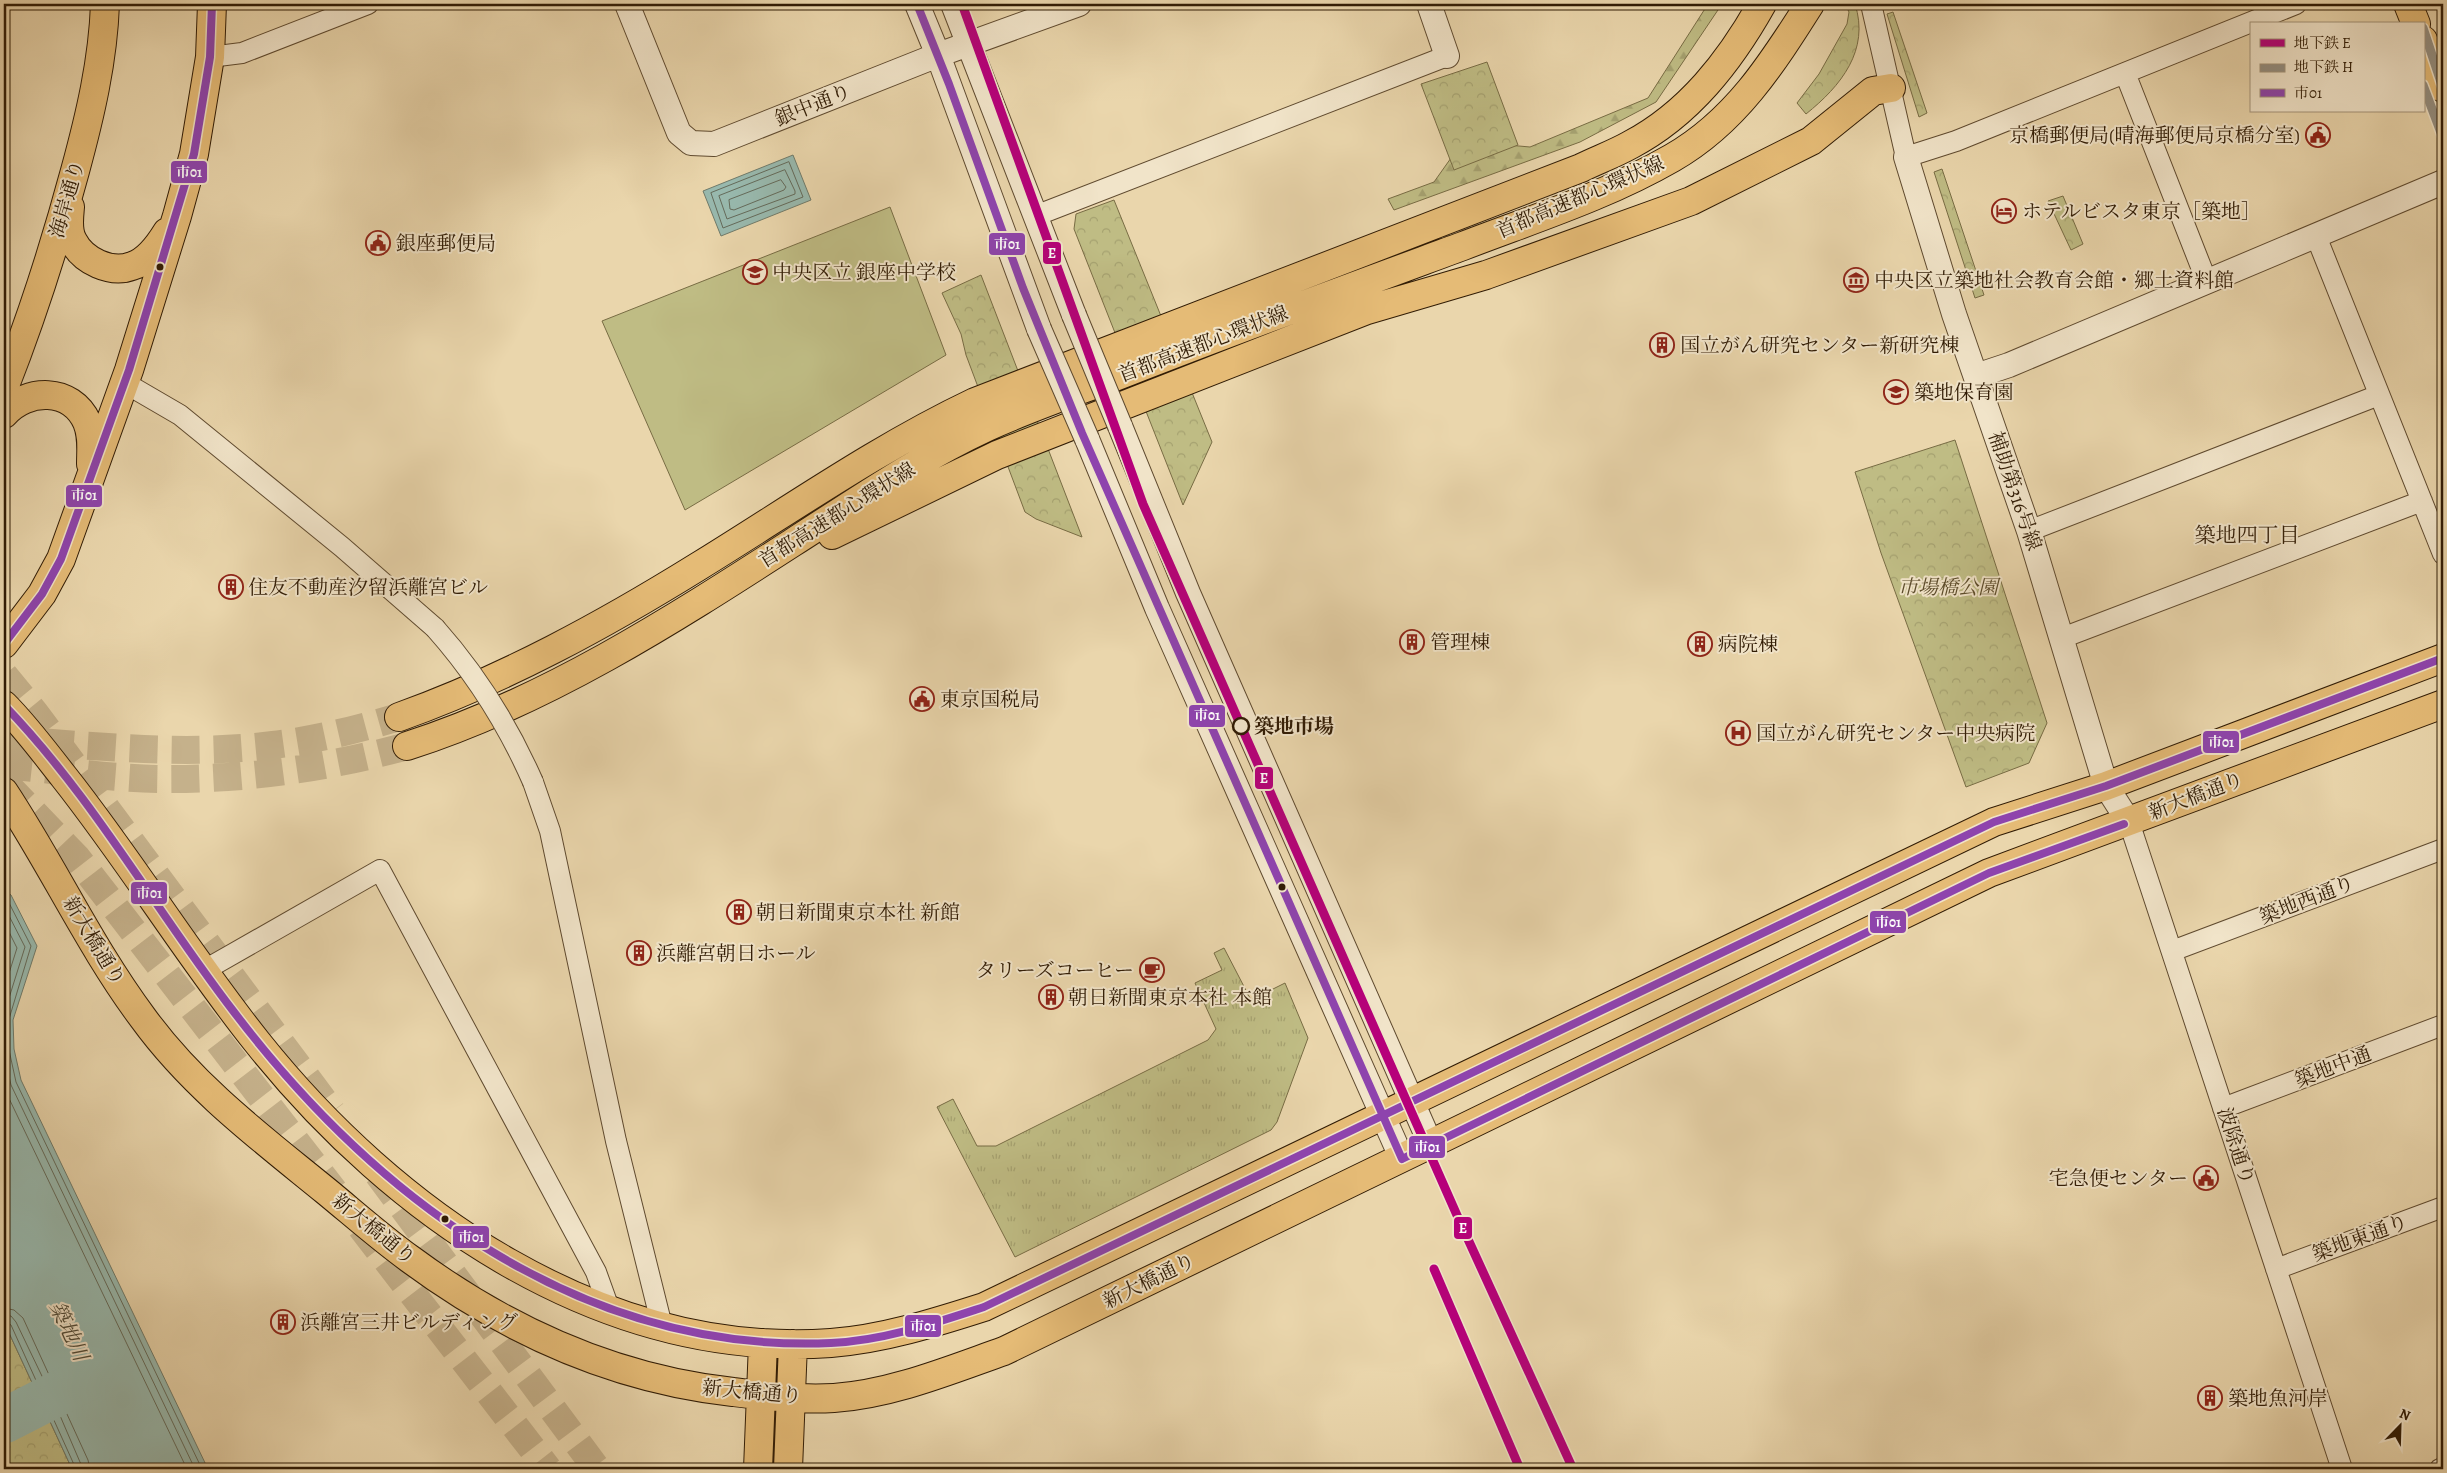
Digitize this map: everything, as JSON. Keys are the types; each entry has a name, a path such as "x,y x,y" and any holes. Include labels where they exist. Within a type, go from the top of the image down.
{"main road":[{"name":"海岸通り","path":"4,388 49,263 90,116 100,64 105,4"},
{"path":"4,644 42,594 61,559 124,383 177,216 199,128 210,57 212,4"},
{"path":"1731,53 1749,4"},
{"name":"首都高速都心環状線","path":"399,717 447,700 564,644 698,567 928,425 968,406 1580,168 1630,145 1666,122 1690,102 1731,53 1762,4"},
{"name":"首都高速都心環状線","path":"407,746 488,717 538,693 722,588 889,481 940,451 989,426 1210,340 1583,201 1648,172 1696,143 1733,111 1764,75 1810,4"},
{"path":"2408,4 2415,22"},
{"path":"2424,42 2443,88"},
{"path":"722,588 997,455 1367,310 1486,275 1691,201 1811,141 1873,91 1890,88"},
{"path":"71,184 68,224 72,240 82,254 105,266 112,268 132,266 149,255 160,244 177,216"},
{"path":"4,414 18,402 30,396 48,394 63,398 79,409 87,423 91,437 90,481"},
{"name":"新大橋通り","path":"4,705 88,808 203,971 256,1041 296,1090 336,1132 390,1178 480,1246 525,1273 574,1297 662,1326 699,1335 763,1343 793,1344 832,1343 874,1337 928,1325 984,1307 1994,822 2106,786 2443,658"},
{"name":"新大橋通り","path":"4,792 32,834 107,965 143,1019 182,1066 227,1110 409,1258 460,1293 519,1328 572,1352 624,1371 681,1385 761,1396 834,1398 882,1390 942,1373 1004,1350 1431,1145 1989,873 2443,704"},
{"path":"758,1469 763,1343"},
{"path":"788,1469 793,1344"}],"street":[{"path":"210,57 242,53 368,4"},
{"name":"銀中通り","path":"627,4 679,133 691,143 714,144 938,54 1078,4"},
{"path":"917,4 938,54 1039,329 1157,608 1402,1159"},
{"path":"953,4 970,43 1074,315 1188,593 1431,1145"},
{"path":"1035,216 1447,56 1429,4"},
{"path":"2251,22 2296,4"},
{"path":"1873,6 1906,157 1956,141 2250,23"},
{"path":"2125,73 2207,282"},
{"name":"補助第316号線","path":"1906,157 1954,314 2029,530 2106,786 2129,822"},
{"path":"1976,376 2009,365 2443,182"},
{"path":"2316,236 2443,554"},
{"path":"124,383 180,415 342,547 435,628 462,659 485,692 513,740 532,782 550,831 616,1141 662,1326"},
{"path":"2029,530 2380,396"},
{"path":"2062,638 2422,501"},
{"name":"波除通り","path":"2129,822 2342,1469"},
{"name":"築地西通り","path":"2172,951 2443,849"},
{"path":"203,971 380,870 596,1272 610,1310"},
{"name":"築地中通","path":"2223,1108 2443,1026"},
{"name":"築地東通り","path":"2276,1269 2443,1207"}],"green space":[{"path":"1708,4 1722,4 1656,102 1580,142 1394,210 1388,199 1434,182 1463,141 1530,147 1648,98"},
{"path":"1845,4 1855,4 1859,21 1859,37 1855,52 1841,79 1806,114 1797,103 1819,74 1847,24 1849,12"},
{"path":"1893,12 1927,113 1919,117 1887,14"},
{"path":"1487,62 1518,145 1454,170 1421,84"},
{"path":"1942,169 1984,295 1975,298 1934,172"},
{"path":"2063,196 2083,244 2071,250 2048,201"},
{"path":"1114,200 1212,442 1183,505 1074,229 1076,214"},
{"path":"890,207 946,355 685,510 602,321"},
{"path":"981,275 1082,537 1036,519 1025,512 966,355 961,334 942,293"},
{"name":"市場橋公園","path":"1955,440 2047,723 2029,763 1966,787 1881,553 1855,472"},
{"path":"1224,948 1251,1000 1285,983 1308,1038 1277,1122 1271,1130 1015,1257 937,1107 953,1099 977,1146 996,1146 1208,1040 1216,1029 1195,983 1222,970 1214,953"},
{"path":"4,1322 72,1469 4,1469"}],"water":[{"path":"793,155 811,200 721,236 703,191"},
{"name":"築地川","path":"4,890 11,895 37,946 13,1020 14,1049 21,1080 208,1469 72,1469 4,1322"}],"waterway":[{"path":"4,1421 90,1377"}],"tunnel":[{"path":"4,675 35,713 332,1112"},
{"path":"4,739 138,749 206,750 289,743 352,730 399,717"},
{"path":"4,765 126,778 228,777 318,766 407,746"},
{"path":"5,783 77,858 334,1191"},
{"path":"378,1174 597,1469"},
{"path":"361,1227 548,1469"}],"metro line":[{"name":"E","path":"962,4 1143,504 1456,1213 1573,1469"},
{"name":"H","path":"2424,31 2443,88"},
{"name":"H","path":"2424,88 2443,138"},
{"name":"E","path":"1434,1269 1520,1469"}],"transit line":[{"name":"市01","path":"4,644 42,594 61,559 129,370 194,154 210,57 212,4"},
{"name":"市01","path":"917,4 949,84 1023,288 1082,433 1402,1159 1989,873 2124,824"},
{"name":"市01","path":"4,705 67,778 205,974 291,1081 353,1145 421,1203 493,1252 571,1293 653,1322 740,1340 831,1343 850,1342 889,1335 984,1307 1994,822 2106,786 2443,658"}],"place":[{"name":"京橋郵便局(晴海郵便局京橋分室)","path":"2318,135"},
{"name":"ホテルビスタ東京［築地］","path":"2004,211"},
{"name":"銀座郵便局","path":"378,243"},
{"name":"中央区立 銀座中学校","path":"755,272"},
{"name":"中央区立築地社会教育会館・郷土資料館","path":"1856,280"},
{"name":"国立がん研究センター新研究棟","path":"1662,345"},
{"name":"築地保育園","path":"1896,392"},
{"name":"住友不動産汐留浜離宮ビル","path":"231,587"},
{"name":"管理棟","path":"1412,642"},
{"name":"病院棟","path":"1700,644"},
{"name":"東京国税局","path":"922,699"},
{"name":"築地市場","path":"1241,726"},
{"name":"国立がん研究センター中央病院","path":"1738,733"},
{"name":"朝日新聞東京本社 新館","path":"739,912"},
{"name":"浜離宮朝日ホール","path":"639,953"},
{"name":"タリーズコーヒー","path":"1152,970"},
{"name":"朝日新聞東京本社 本館","path":"1051,997"},
{"name":"宅急便センター","path":"2206,1178"},
{"name":"浜離宮三井ビルディング","path":"283,1322"},
{"name":"築地魚河岸","path":"2210,1398"}],"district":[{"name":"築地四丁目","path":"2247,535"}]}
